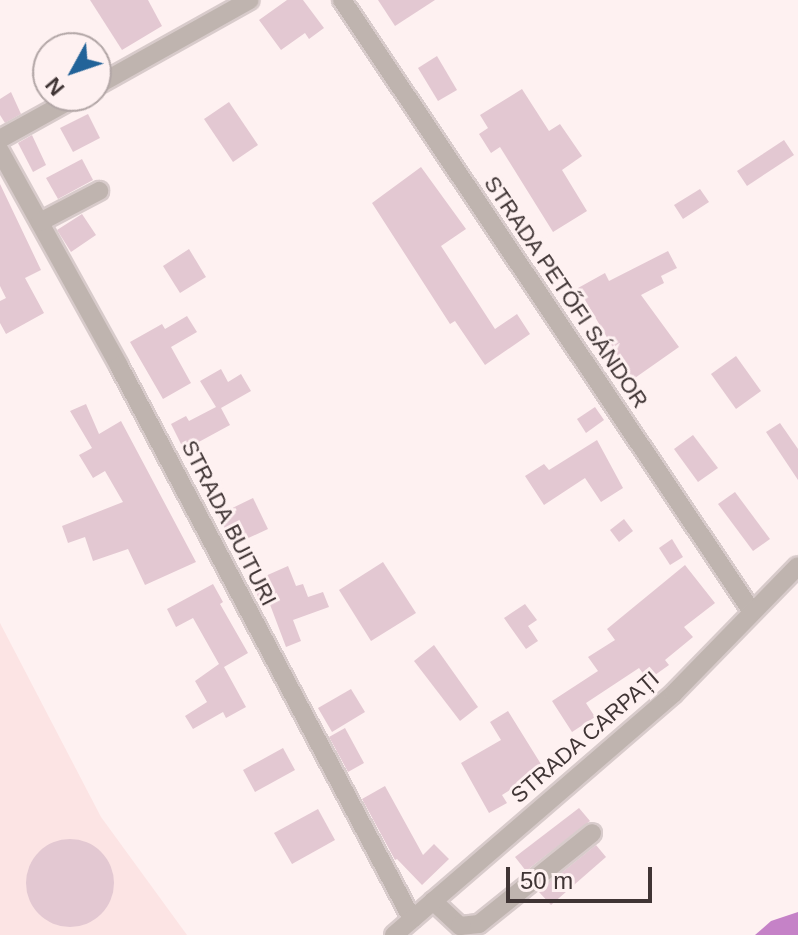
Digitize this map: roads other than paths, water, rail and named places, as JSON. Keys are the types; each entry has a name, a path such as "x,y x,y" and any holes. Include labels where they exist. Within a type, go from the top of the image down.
{"street":[{"path":"112,77 250,0"},
{"name":"STRADA PETŐFI SÁNDOR","path":"342,0 751,610"},
{"path":"0,139 49,112"},
{"name":"STRADA BUITURI","path":"0,151 412,919"},
{"path":"40,222 99,191"},
{"name":"STRADA CARPAȚI","path":"394,935 684,684 751,610 798,566"},
{"path":"433,901 460,926 479,924 592,833"}]}
